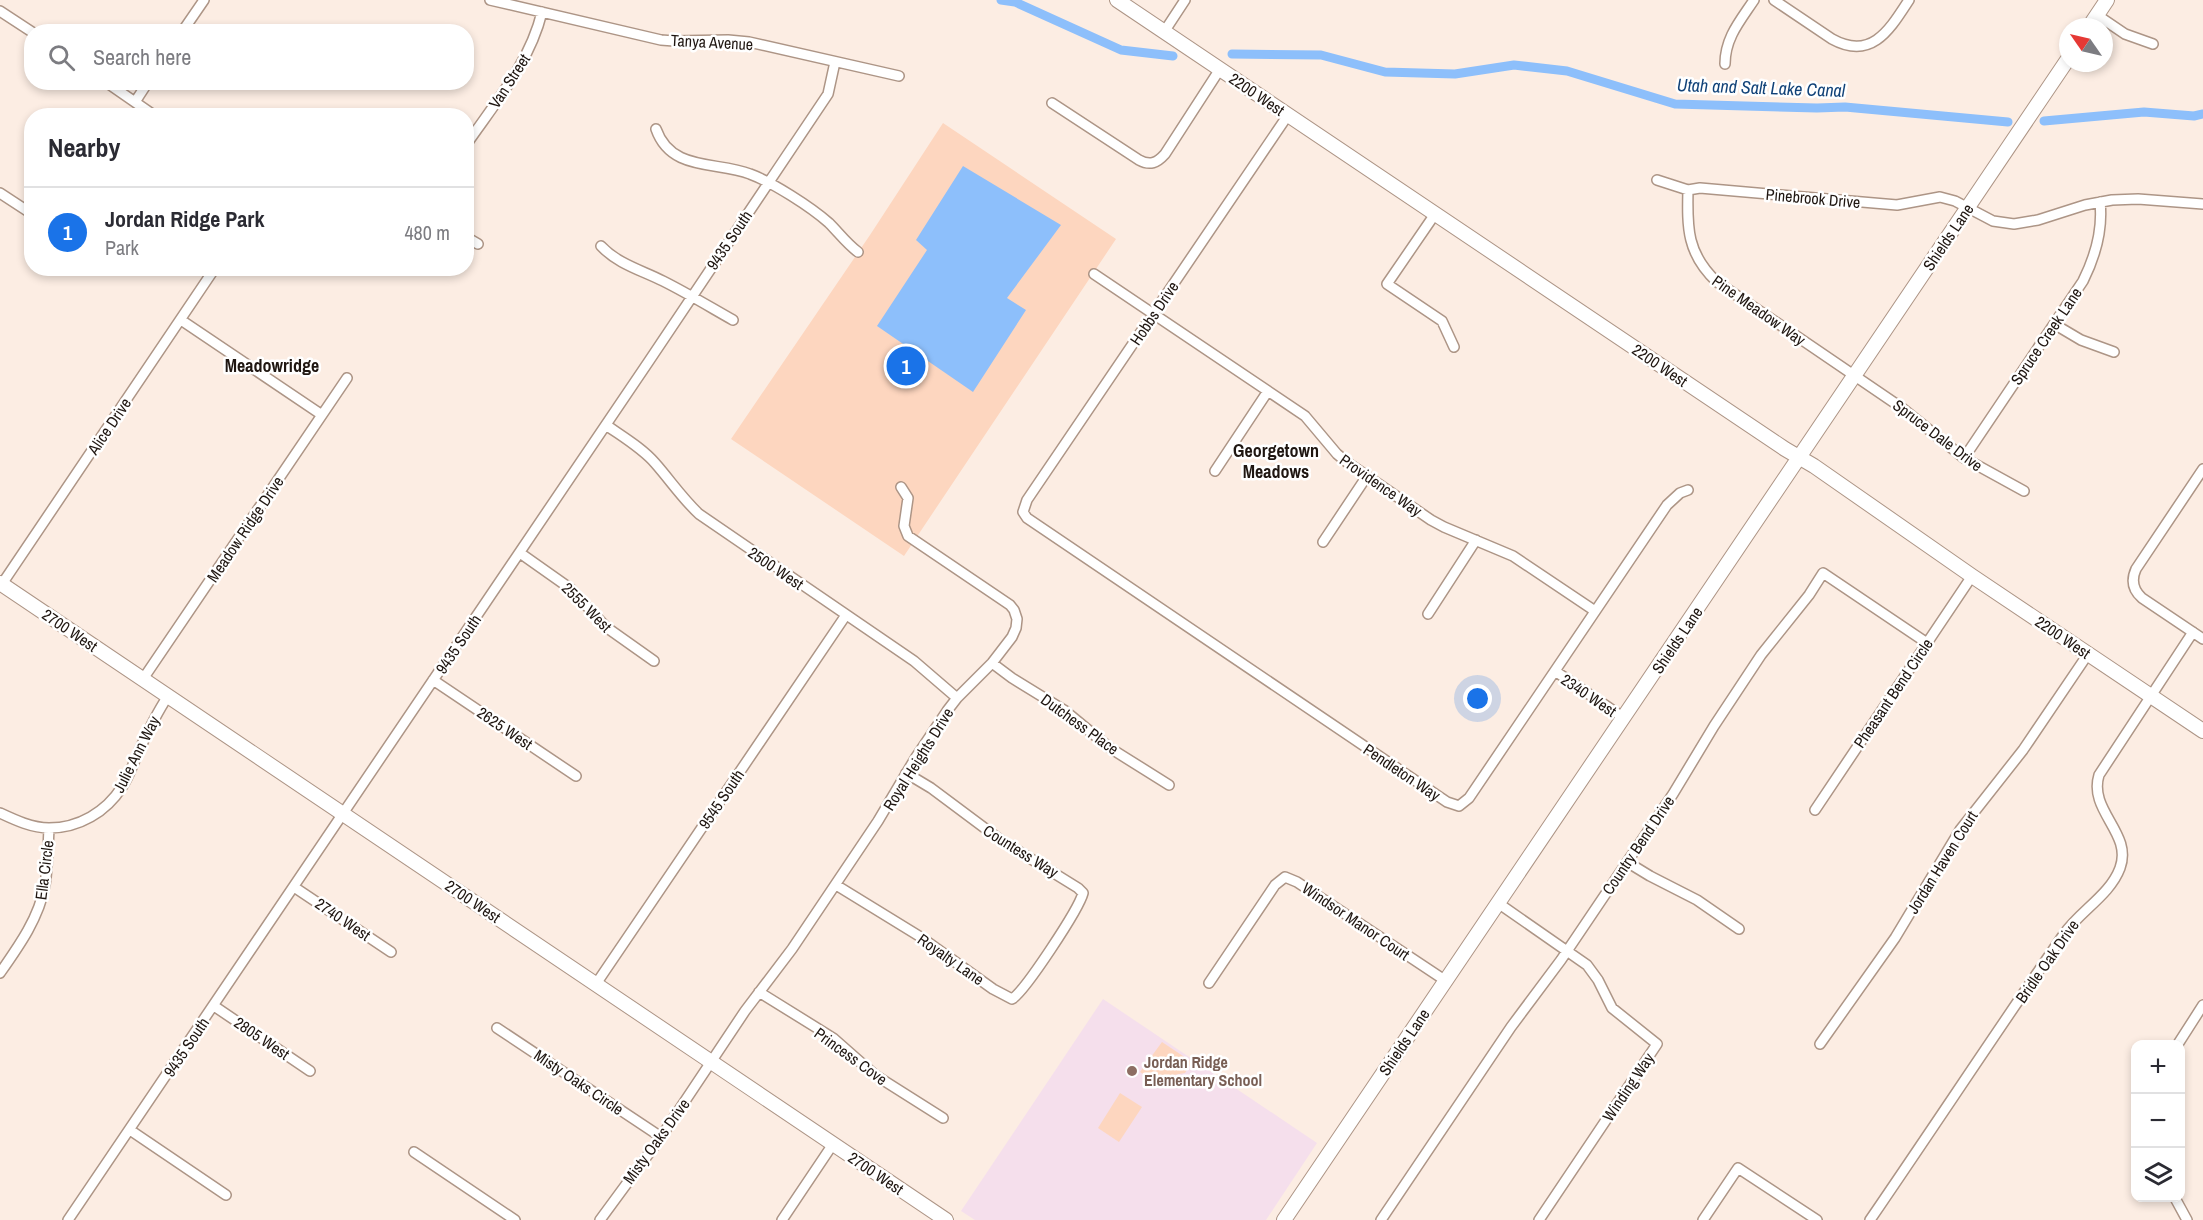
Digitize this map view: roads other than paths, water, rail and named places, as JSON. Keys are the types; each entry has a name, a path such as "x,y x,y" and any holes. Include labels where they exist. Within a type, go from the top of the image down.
{"main road":[{"name":"2200 West","path":"1117,0 2203,731"},
{"path":"2095,18 2107,0"},
{"name":"Shields Lane","path":"1284,1220 2059,72"},
{"name":"2700 West","path":"1,584 946,1220"}],"street":[{"path":"188,24 204,0"},
{"name":"Tanya Avenue","path":"490,0 661,40 674,42 706,39 728,40 764,45 899,76"},
{"path":"1164,32 1185,0"},
{"path":"1725,63 1725,50 1729,38 1754,0"},
{"path":"1774,0 1840,43 1858,46 1874,42 1886,33 1909,0"},
{"path":"0,11 24,27"},
{"name":"Van Street","path":"474,133 528,52 542,12"},
{"path":"2113,29 2153,44"},
{"name":"9435 South","path":"69,1220 828,94 835,62"},
{"path":"1052,103 1139,160 1151,164 1165,154 1220,69"},
{"path":"118,90 144,108"},
{"path":"135,102 143,90"},
{"name":"Hobbs Drive","path":"1023,512 1027,500 1288,115"},
{"path":"656,129 664,145 687,160 700,165 750,174 768,183 828,223 858,252"},
{"name":"Pinebrook Drive","path":"1657,180 1688,190 1700,188 1898,205 1940,197 1949,198 1993,221 2014,224 2038,220 2100,202 2138,199 2203,204"},
{"name":"Pine Meadow Way","path":"1688,190 1687,221 1690,241 1709,275 1854,376"},
{"path":"0,193 24,209"},
{"name":"Spruce Creek Lane","path":"1964,458 2083,281 2093,259 2101,224 2100,202"},
{"path":"1435,214 1387,284 1442,321 1454,347"},
{"path":"474,242 478,244"},
{"path":"601,246 610,256 663,280 733,320"},
{"name":"Providence Way","path":"1094,274 1305,416 1336,454 1366,477 1444,527 1513,556 1595,611"},
{"name":"Alice Drive","path":"1,584 210,276"},
{"path":"181,320 322,415"},
{"path":"2054,324 2081,340 2114,352"},
{"name":"Spruce Dale Drive","path":"1854,376 1902,408 1964,458 2024,491"},
{"name":"Meadow Ridge Drive","path":"143,679 347,378"},
{"path":"1215,471 1268,391"},
{"name":"2500 West","path":"606,425 654,462 686,502 699,514 920,666 957,698"},
{"path":"2203,469 2136,569 2133,585 2142,598 2203,639"},
{"path":"1323,542 1366,477"},
{"name":"Royal Heights Drive","path":"711,1061 836,885 878,821 906,772 957,698 992,663 1016,628 1017,619 1014,610 1004,601 908,537 904,526 908,498 907,493 901,487"},
{"name":"Pendleton Way","path":"1023,512 1032,522 1453,805 1459,806 1469,798 1667,505 1688,489"},
{"path":"1428,614 1476,540"},
{"name":"2555 West","path":"520,553 571,589 606,627 654,661"},
{"name":"Country Bend Drive","path":"1381,1220 1511,1027 1568,950 1681,782 1714,726 1761,655 1803,603 1823,573 1927,643"},
{"name":"Pheasant Bend Circle","path":"1815,810 1972,576"},
{"name":"9545 South","path":"596,984 846,615"},
{"path":"2151,696 2193,632"},
{"name":"Jordan Haven Court","path":"1820,1044 1895,938 1960,830 2016,758 2088,654"},
{"name":"Dutchess Place","path":"992,663 1064,710 1110,748 1169,784"},
{"name":"2340 West","path":"1555,671 1624,718"},
{"name":"2625 West","path":"433,680 576,776"},
{"name":"Julie Ann Way","path":"0,813 25,823 49,828 74,825 93,816 110,803 123,785 146,735 168,696"},
{"name":"Bridle Oak Drive","path":"1870,1220 2066,932 2110,885 2119,870 2122,850 2120,841 2100,803 2096,784 2104,766 2151,696"},
{"name":"Countess Way","path":"906,772 1002,841 1073,884 1083,893 1075,910 1050,948"},
{"name":"Ella Circle","path":"0,973 30,928 38,909 45,886 49,828"},
{"path":"1627,862 1697,900 1739,929"},
{"name":"Windsor Manor Court","path":"1209,984 1275,885 1285,877 1297,882 1446,981"},
{"name":"Royalty Lane","path":"836,885 929,942 1012,999 1018,994 1050,948"},
{"name":"2740 West","path":"294,887 391,952"},
{"name":"Winding Way","path":"1498,903 1568,950 1593,972 1612,1008 1657,1044 1539,1220"},
{"name":"Princess Cove","path":"759,992 841,1044 875,1075 943,1118"},
{"name":"2805 West","path":"214,1005 310,1071"},
{"path":"2180,1040 2203,1005"},
{"name":"Misty Oaks Circle","path":"497,1028 661,1137"},
{"name":"Misty Oaks Drive","path":"600,1220 661,1137 711,1061"},
{"path":"130,1130 226,1195"},
{"path":"782,1220 834,1144"},
{"path":"414,1152 515,1220"},
{"path":"1703,1220 1738,1168 1817,1220"},
{"path":"2178,1202 2187,1220"}],"water":[{"path":"963,166 1061,225 1007,298 1026,310 973,392 877,326 927,250 916,240"}],"waterway":[{"name":"Utah and Salt Lake Canal","path":"1001,0 1015,2 1121,50 1173,56"},
{"name":"Utah and Salt Lake Canal","path":"1232,54 1321,55 1385,72 1455,74 1514,65 1567,71 1675,104 1845,107 2008,122"},
{"name":"Utah and Salt Lake Canal","path":"2044,121 2144,112 2194,116 2203,114"}],"place":[{"name":"Jordan Ridge Park","path":"906,366"},
{"name":"Jordan Ridge Elementary School","path":"1132,1071"}],"district":[{"name":"Meadowridge","path":"272,366"},
{"name":"Georgetown Meadows","path":"1276,461"}]}
